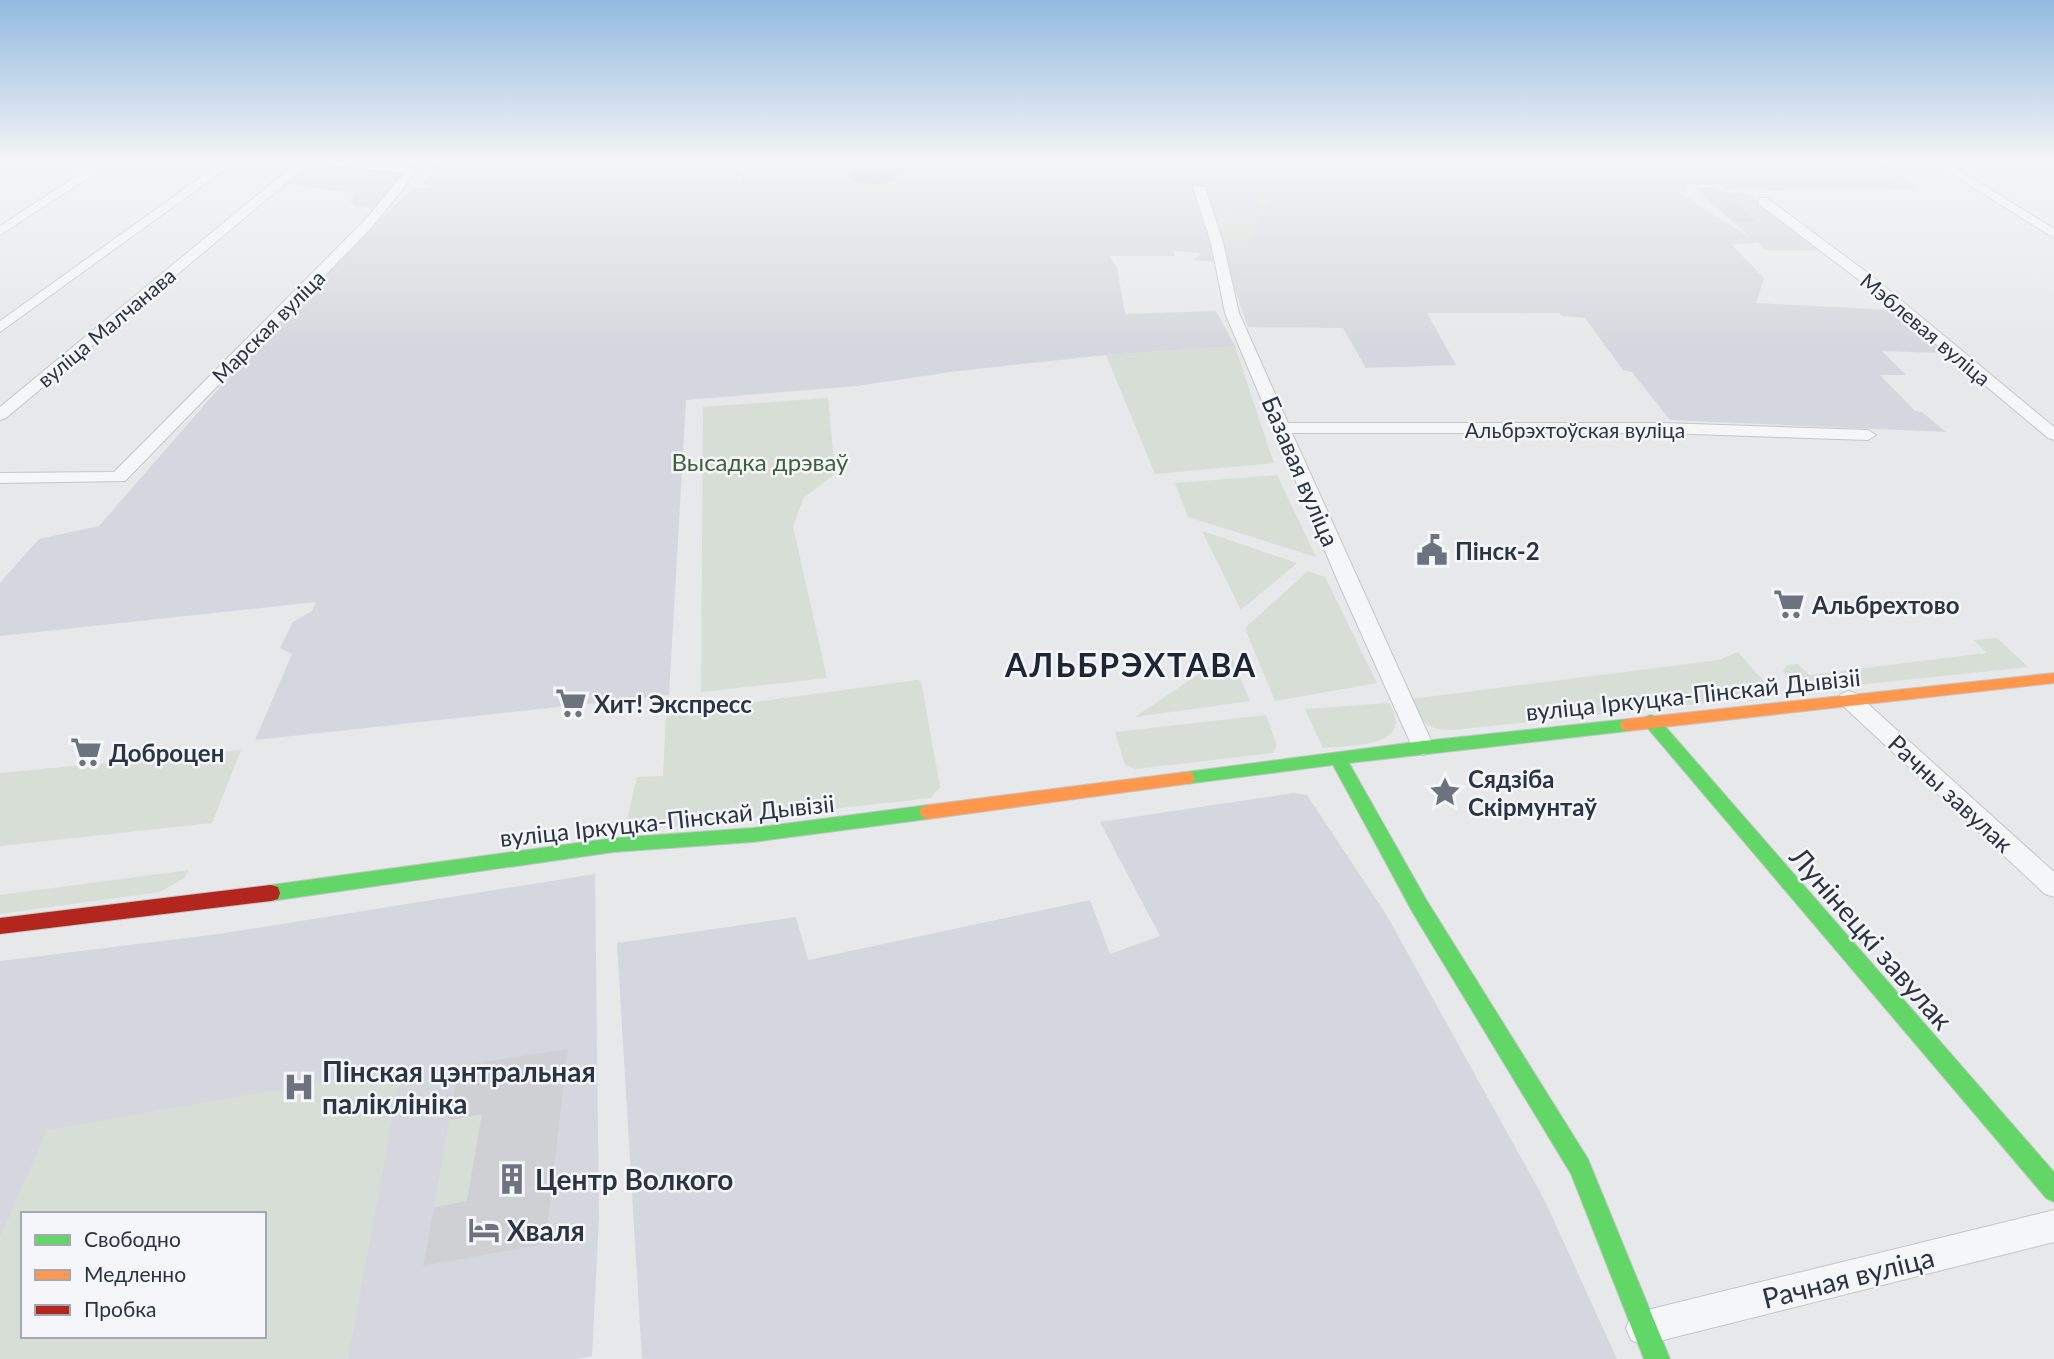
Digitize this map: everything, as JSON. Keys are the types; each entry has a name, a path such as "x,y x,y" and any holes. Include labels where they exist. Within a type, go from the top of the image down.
{"main road":[{"name":"вуліца Іркуцка-Пінскай Дывізіі","path":"0,926 316,887 614,845 753,835 1423,747 2054,678"},
{"name":"Лунінецкі завулак","path":"1651,721 2054,1190"},
{"path":"1338,760 1420,907 1580,1167 1657,1359"}],"street":[{"path":"0,328 146,222"},
{"name":"вуліца Малчанава","path":"0,415 232,222"},
{"name":"Марская вуліца","path":"0,478 119,477 369,222"},
{"name":"Базавая вуліца","path":"1210,222 1232,313 1423,747"},
{"name":"Мэблевая вуліца","path":"1791,222 1867,280 2054,435"},
{"path":"2035,222 2054,234"},
{"name":"Альбрэхтоўская вуліца","path":"1281,428 1663,428 1868,435"},
{"name":"Рачны завулак","path":"1849,699 2054,887"},
{"name":"Рачная вуліца","path":"1643,1328 2054,1226"}],"shaded area":[{"path":"378,222 1726,222 1752,239 1734,222 1786,222 1822,250 1766,250 1758,243 1731,244 1764,278 1756,303 1893,310 1944,353 1882,351 1906,375 1880,375 1915,411 1922,412 1946,432 1670,420 1632,372 1623,370 1585,318 1562,316 1559,313 1427,313 1456,365 1366,368 1343,328 1248,327 1226,265 1229,263 1192,260 1202,253 1174,251 1175,256 1109,256 1117,267 1125,314 1216,311 1235,346 1106,355 950,372 857,386 686,400 669,695 255,740 292,654 280,648 293,622 312,611 316,602 0,636 0,583 39,539 99,526 234,371"},
{"path":"1293,793 1307,795 1386,914 1545,1201 1617,1359 642,1359 617,943 796,917 808,960 1090,900 1110,954 1160,936 1100,822"},
{"name":"Пінская цэнтральная паліклініка","path":"595,874 599,1218 592,1356 578,1359 0,1359 0,961 219,934"}],"green space":[{"path":"1217,222 1259,222 1248,241 1222,241"},
{"path":"1235,346 1274,463 1155,474 1106,355"},
{"name":"Высадка дрэваў","path":"828,398 835,474 804,497 793,526 827,678 701,692 703,407"},
{"path":"1277,475 1316,557 1188,517 1175,483"},
{"path":"1202,531 1297,563 1241,610"},
{"path":"1308,571 1325,577 1377,683 1275,701 1245,628"},
{"path":"1997,638 2028,667 1819,689 1791,683 1783,672 1787,665 1798,664 1809,675 1987,653 1974,640"},
{"path":"1738,652 1769,687 1769,694 1764,697 1453,730 1436,728 1426,723 1411,699 1719,660"},
{"path":"1230,653 1250,701 1135,717"},
{"path":"921,681 940,787 931,798 624,832 637,777 663,776 666,714"},
{"path":"1389,703 1395,718 1394,729 1388,736 1363,744 1323,748 1305,709"},
{"path":"1266,715 1277,746 1273,753 1136,769 1125,765 1115,732"},
{"path":"241,750 212,823 0,846 0,773"},
{"path":"189,870 184,878 160,892 0,914 0,895"},
{"path":"402,1068 348,1359 0,1359 0,1237 47,1130"},
{"path":"482,1114 467,1201 434,1207 449,1120"}],"building":[{"name":"Центр Волкого","path":"568,1049 545,1244 423,1266 434,1208 467,1201 482,1114 449,1120 459,1066"}],"traffic: fast":[{"path":"1651,721 2054,1190"},
{"path":"1186,778 1423,747 1628,725"},
{"path":"1338,759 1420,907 1580,1167 1657,1359"},
{"path":"271,893 614,845 753,835 928,812"}],"traffic: slow":[{"path":"1628,725 2054,678"},
{"path":"928,812 1186,778"}],"traffic: jam":[{"path":"0,926 271,893"}],"place":[{"name":"Пінск-2","path":"1432,550"},
{"name":"Альбрехтово","path":"1789,604"},
{"name":"Хит! Экспресс","path":"571,703"},
{"name":"Доброцен","path":"86,752"},
{"name":"Сядзіба Скірмунтаў","path":"1445,792"},
{"name":"Пінская цэнтральная паліклініка","path":"299,1087"},
{"name":"Центр Волкого","path":"512,1179"},
{"name":"Хваля","path":"484,1230"}],"district":[{"name":"АЛЬБРЭХТАВА","path":"1131,664"}]}
